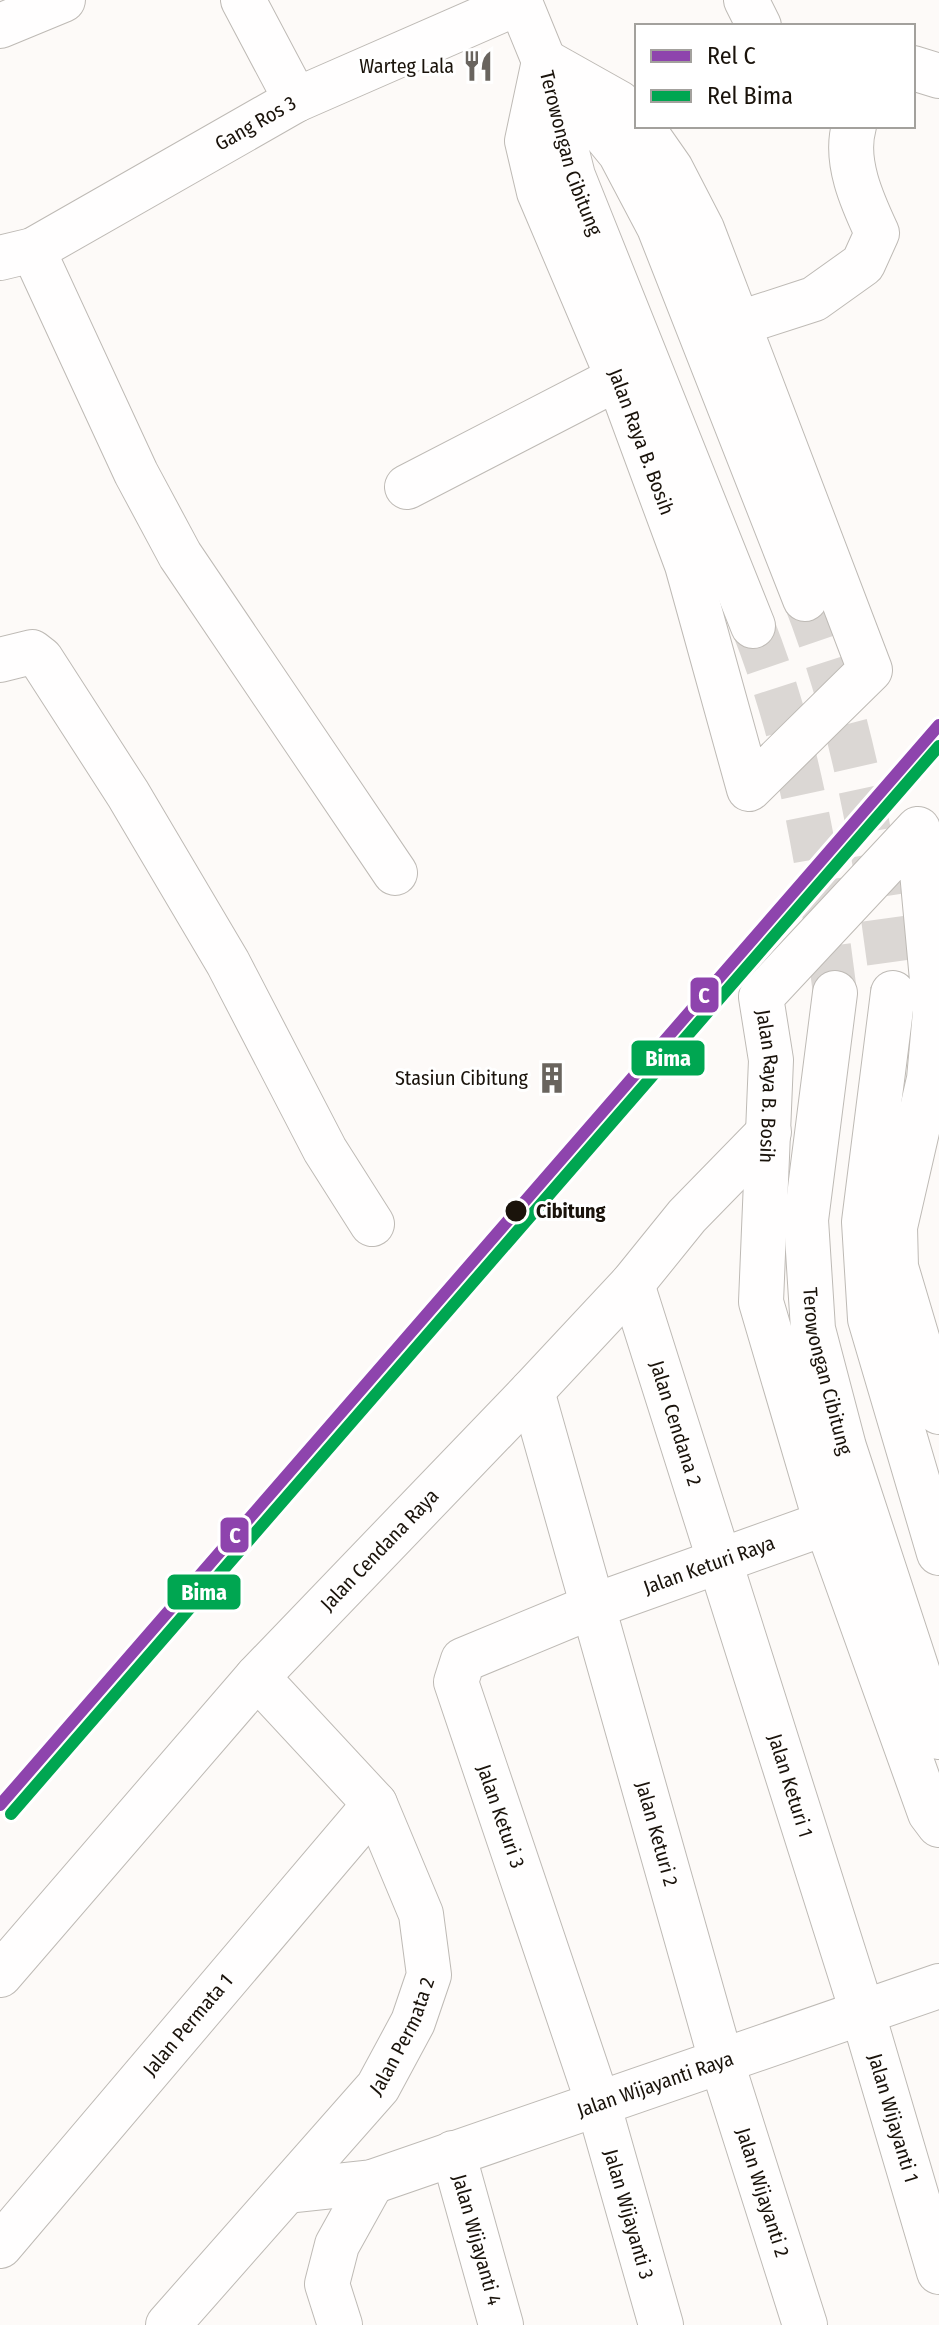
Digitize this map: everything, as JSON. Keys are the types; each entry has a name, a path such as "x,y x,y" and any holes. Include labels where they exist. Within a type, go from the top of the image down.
{"street":[{"path":"0,26 63,0"},
{"path":"243,0 296,100"},
{"path":"746,0 758,24"},
{"path":"520,1 544,61 619,103 635,119"},
{"name":"Gang Ros 3","path":"16,254 296,100 520,1"},
{"name":"Jalan Raya B. Bosih","path":"544,61 527,141 539,192 618,378 687,565 749,789 870,670 702,229 671,169 642,128"},
{"name":"Terowongan Cibitung","path":"544,61 620,153 659,227 805,599"},
{"name":"Terowongan Cibitung","path":"544,61 573,176 606,251 753,626"},
{"path":"915,69 939,76"},
{"path":"737,324 814,299 863,264 877,233 865,208 849,145 853,128"},
{"path":"16,254 180,555 324,773 395,873"},
{"path":"407,487 618,378"},
{"path":"0,660 32,652 41,659 128,794 228,963 325,1150 372,1224"},
{"name":"Jalan Raya B. Bosih","path":"939,1412 896,1267 895,1227 929,1079 937,1012 918,829 761,997 771,1060 761,1302 826,1523 930,1813 939,1825"},
{"name":"Terowongan Cibitung","path":"835,993 806,1220 813,1329 844,1447 939,1737"},
{"path":"893,993 864,1222 870,1319 939,1553"},
{"name":"Jalan Cendana Raya","path":"0,1975 257,1677 532,1391 632,1284 687,1216 769,1132"},
{"name":"Jalan Cendana 2","path":"632,1284 719,1560"},
{"name":"Jalan Keturi 2","path":"532,1391 721,2060"},
{"name":"Jalan Keturi Raya","path":"591,1607 826,1523"},
{"name":"Jalan Keturi 1","path":"719,1560 862,2011"},
{"name":"Jalan Keturi 3","path":"591,1607 463,1660 456,1682 598,2103"},
{"name":"Jalan Permata 2","path":"179,2320 378,2087 413,2022 429,1975 421,1914 375,1804 257,1677"},
{"name":"Jalan Permata 1","path":"0,2246 375,1804"},
{"name":"Jalan Wijayanti Raya","path":"288,2191 372,2182 939,1986"},
{"name":"Jalan Wijayanti 1","path":"862,2011 939,2272"},
{"name":"Jalan Wijayanti 2","path":"721,2060 805,2325"},
{"name":"Jalan Wijayanti 3","path":"598,2103 661,2325"},
{"name":"Jalan Wijayanti 4","path":"453,2153 501,2325"},
{"path":"340,2325 327,2284 337,2245 372,2182"}],"tunnel":[{"path":"805,599 837,695 861,793 893,993"},
{"path":"753,626 783,716 806,807 835,993"}],"rail line":[{"name":"C","path":"0,1805 939,725"},
{"name":"Bima","path":"11,1814 939,746"}],"place":[{"name":"Warteg Lala","path":"478,66"},
{"name":"Stasiun Cibitung","path":"552,1078"},
{"name":"Cibitung","path":"516,1211"}]}
